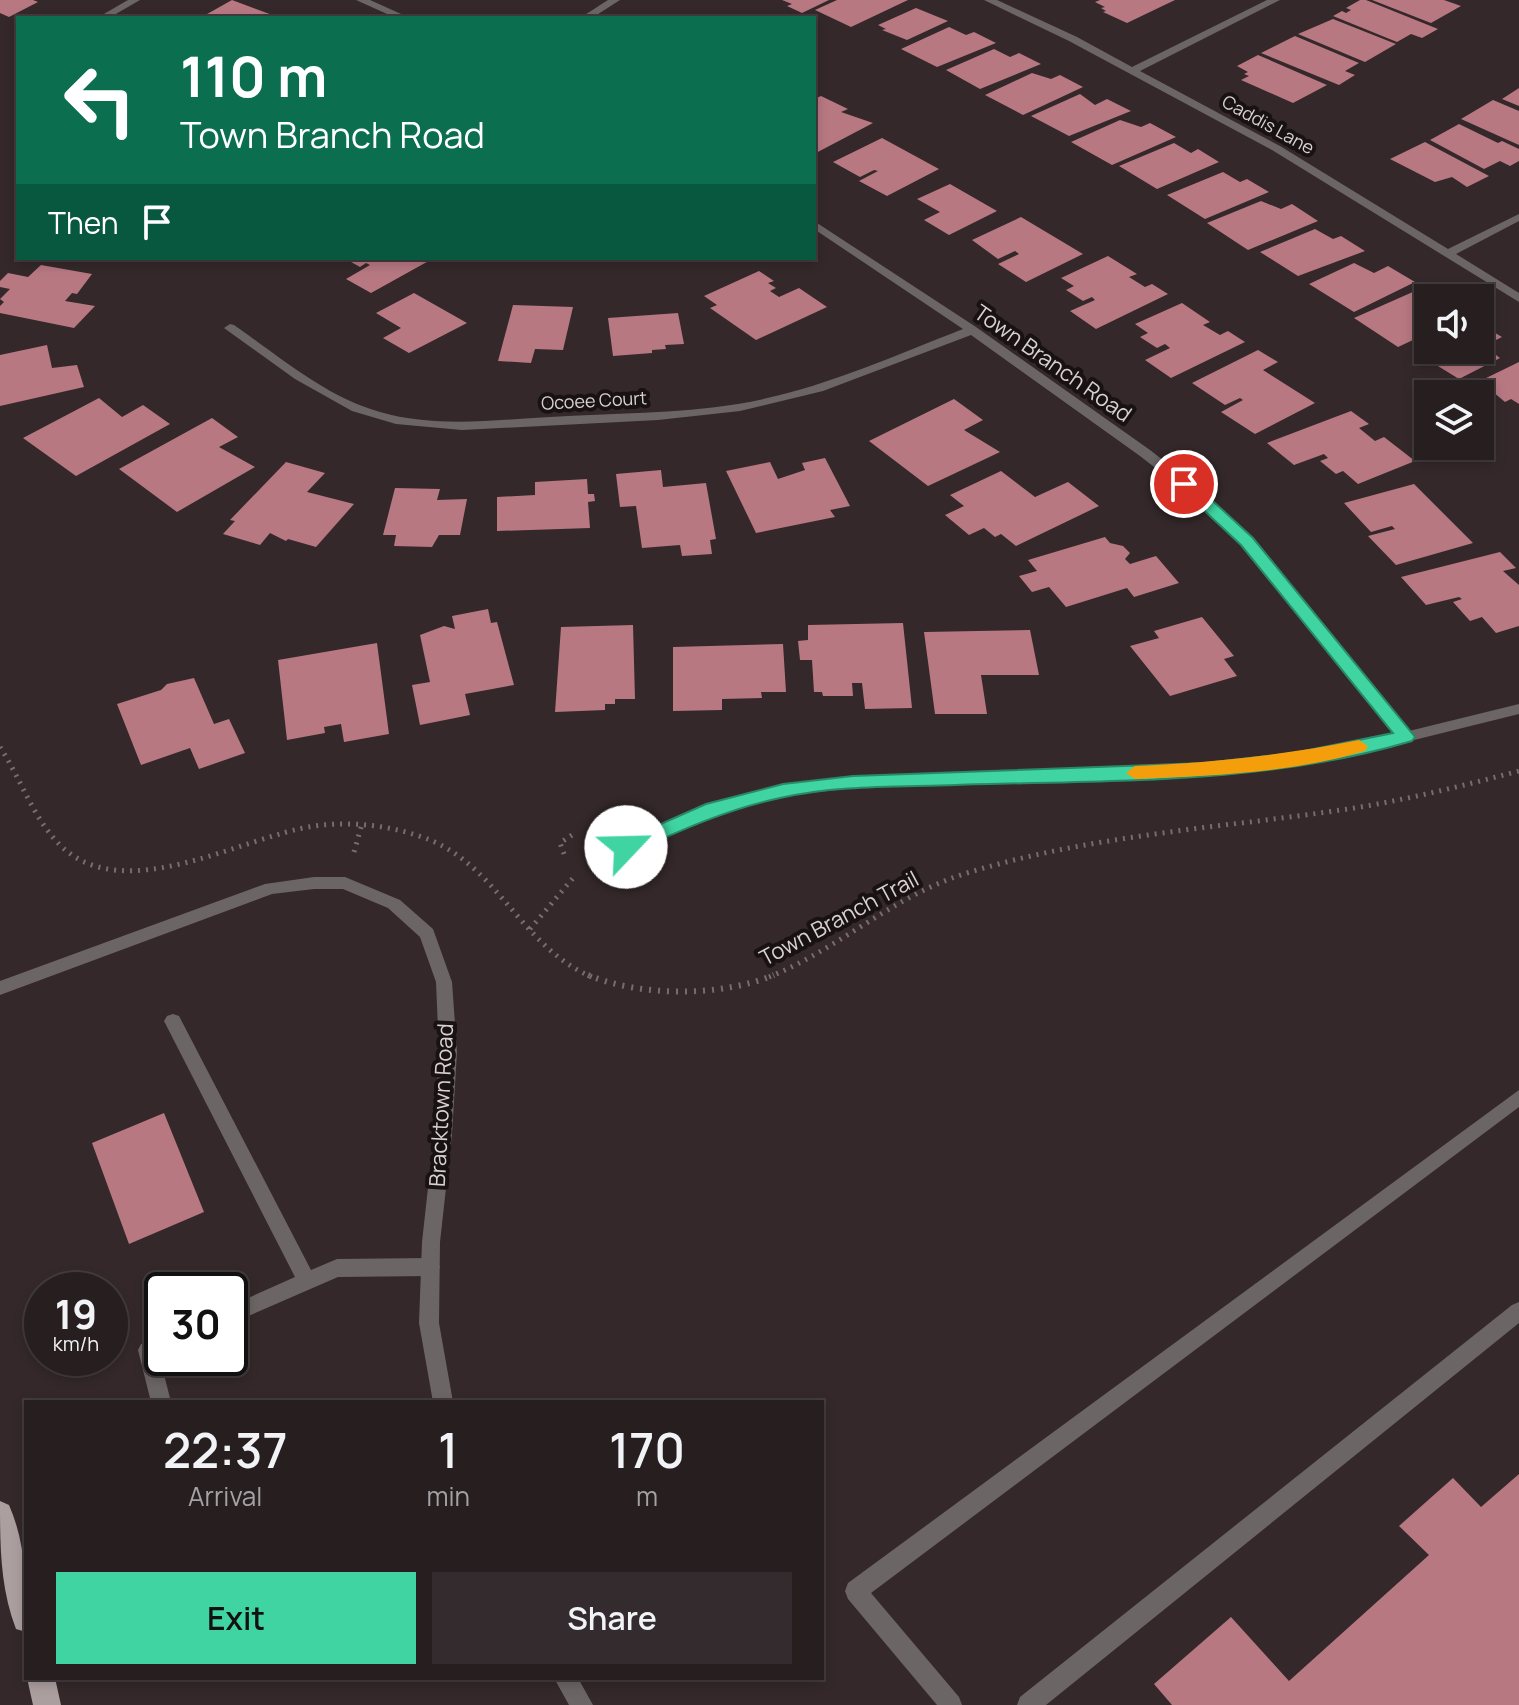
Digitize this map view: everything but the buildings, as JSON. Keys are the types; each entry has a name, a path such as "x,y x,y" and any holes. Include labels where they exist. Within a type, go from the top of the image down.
{"main road":[{"path":"0,1514 24,1611"},
{"path":"41,1680 47,1705"}],"street":[{"path":"106,16 135,0"},
{"path":"361,0 400,16"},
{"path":"588,16 615,0"},
{"name":"Caddis Lane","path":"989,0 1276,148 1519,298"},
{"path":"1131,71 1275,0"},
{"path":"1447,254 1519,217"},
{"name":"Town Branch Road","path":"816,225 972,330 1145,453 1204,499 1247,542 1406,737"},
{"name":"Ocoee Court","path":"230,328 339,399 372,414 411,424 453,427 701,413 767,402 834,384 972,330"},
{"path":"597,860 712,809 783,790 853,782 1205,770 1294,760 1519,709"},
{"name":"Bracktown Road","path":"0,988 271,888 345,883 394,904 427,934 444,982 447,1065 430,1267 429,1323 443,1400"},
{"path":"173,1021 307,1281"},
{"path":"951,1705 856,1591 1519,1097"},
{"path":"248,1307 337,1268 430,1267"},
{"path":"1028,1705 1519,1311"},
{"path":"154,1376 160,1400"},
{"path":"566,1680 582,1705"}],"path":[{"name":"Town Branch Trail","path":"0,747 45,827 65,851 88,865 135,871 170,868 312,826 362,824 435,840 471,863 558,958 601,981 707,991 741,986 792,967 930,887 1055,847 1346,808 1429,794 1519,771"}],"slow traffic":[{"path":"1135,773 1205,770 1294,760 1359,746"}],"route":[{"path":"626,847 712,809 783,790 853,782 1205,770 1294,760 1406,737 1247,542 1204,499 1184,484"}]}
